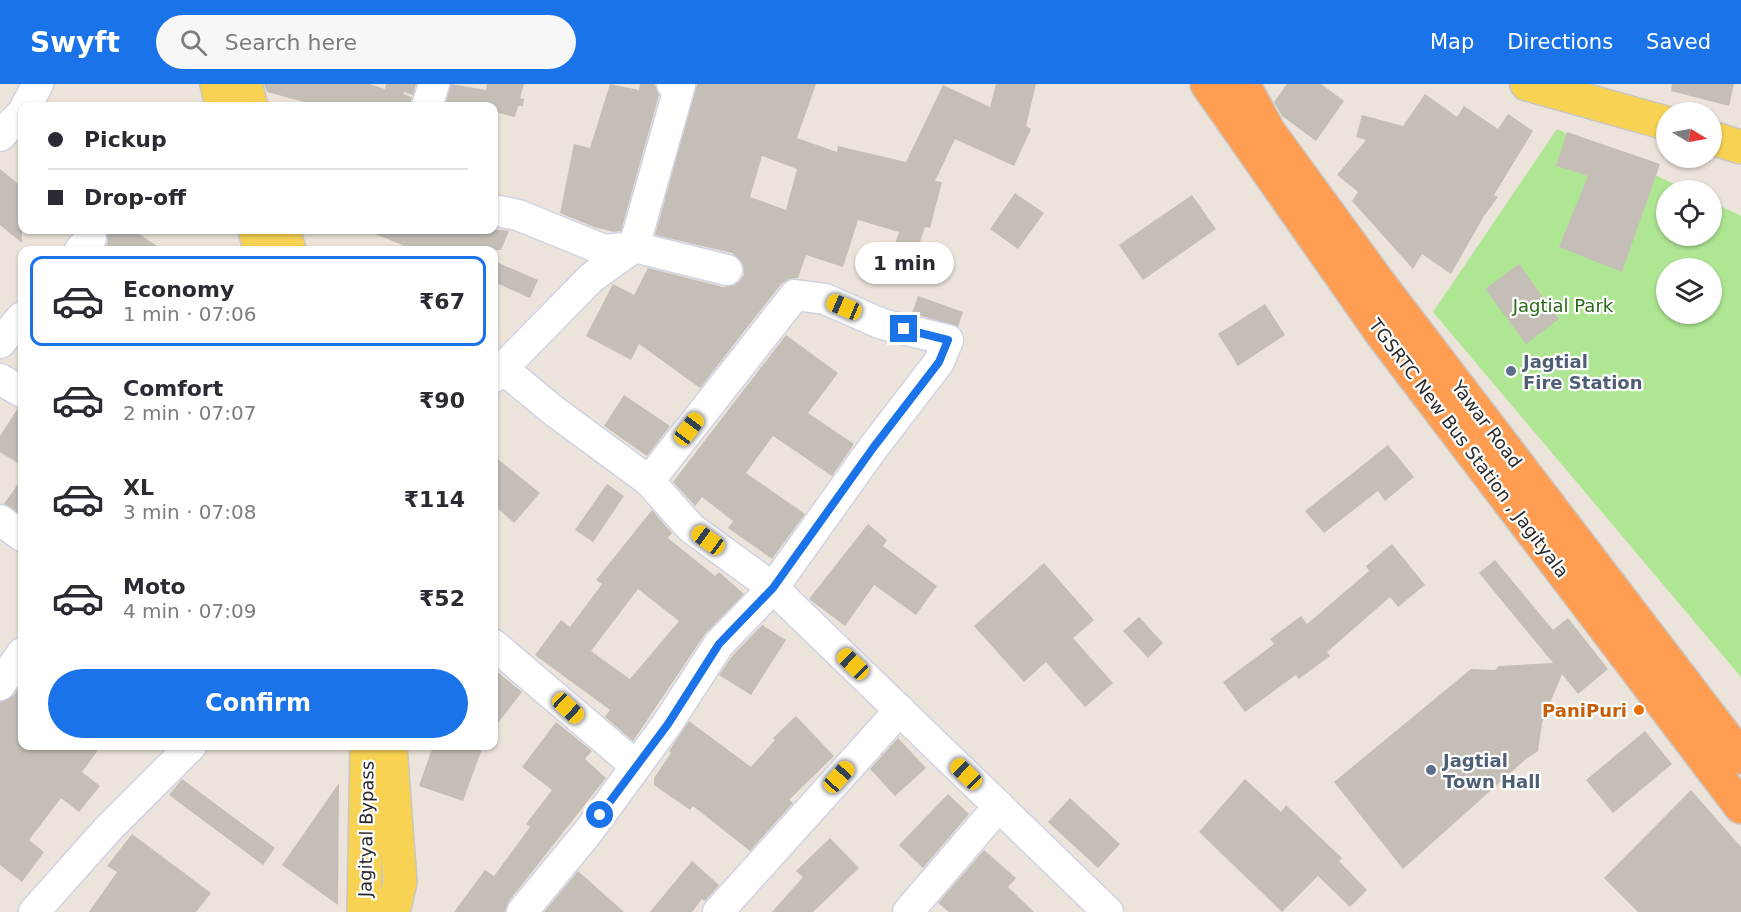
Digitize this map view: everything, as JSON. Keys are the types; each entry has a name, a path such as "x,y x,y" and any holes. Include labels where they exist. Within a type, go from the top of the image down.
{"highway":[{"name":"TGSRTC New Bus Station , Jagityala","path":"1207,84 1383,334 1736,778"},
{"name":"Yawar Road","path":"1243,84 1269,132 1736,778"}],"main road":[{"path":"217,84 221,102"},
{"path":"245,84 250,102"},
{"path":"1527,84 1656,120"},
{"path":"1722,141 1741,147"},
{"name":"Jagityal Bypass","path":"364,912 367,750"},
{"name":"Jagityal Bypass","path":"390,750 400,882 393,912"}],"street":[{"path":"28,102 39,84"},
{"path":"428,102 435,84"},
{"path":"672,84 680,84 634,247 591,278 498,373 649,481 691,528 773,588 1108,912"},
{"path":"0,136 18,116"},
{"path":"498,211 518,215 603,250 634,247 727,270"},
{"path":"522,912 588,832 668,724 719,644 773,588 873,448 939,362 948,340 882,324 825,299 795,296 649,481"},
{"path":"0,343 18,322"},
{"path":"0,379 18,390"},
{"path":"0,520 18,533"},
{"path":"498,648 636,766"},
{"path":"0,685 18,659"},
{"path":"718,912 900,710"},
{"path":"34,912 107,830 187,750"},
{"path":"908,912 999,806"}],"green space":[{"name":"Jagtial Park","path":"1557,129 1666,180 1656,180 1656,246 1722,246 1722,207 1741,216 1741,677 1433,312"}],"building":[{"path":"264,84 369,84 385,89 386,84 416,84 413,95 404,92 403,94 412,97 411,102 304,102 267,92"},
{"path":"451,84 486,90 487,84 524,84 520,98 524,99 523,106 518,106 515,117 498,113 498,102 446,102"},
{"path":"610,84 639,90 640,84 655,84 659,95 621,231 614,232 594,227 560,213 574,144 590,148"},
{"path":"697,84 816,84 797,138 837,152 838,146 906,162 943,85 990,107 996,84 1036,84 1026,126 1031,129 1014,166 955,139 935,181 942,182 930,228 925,227 907,282 885,274 899,232 858,220 843,267 806,255 798,278 789,279 781,284 700,388 639,344 631,360 586,336 613,284 634,295 648,268 723,287 739,282 744,275 743,265 732,253 655,235","holes":["762,156 797,169 786,210 750,197"]},
{"path":"1287,84 1321,84 1344,101 1316,141 1282,116 1274,102"},
{"path":"1672,84 1734,84 1729,106 1722,104 1722,102 1671,91"},
{"path":"1425,94 1457,117 1464,106 1498,129 1508,114 1533,131 1494,195 1498,197 1484,216 1451,274 1422,254 1413,269 1352,201 1358,192 1337,175 1366,140 1356,137 1362,115 1403,126"},
{"path":"1567,132 1656,163 1656,168 1659,168 1622,272 1559,247 1588,176 1556,166"},
{"path":"0,169 18,184 18,234 22,234 22,243 0,225"},
{"path":"1015,193 1044,213 1018,249 990,229"},
{"path":"1192,195 1216,229 1143,280 1119,245"},
{"path":"498,230 509,231 501,250 498,250 498,246 404,246 376,234 498,234"},
{"path":"106,234 139,234 157,246 106,246"},
{"path":"498,263 538,280 530,298 498,284"},
{"path":"1519,264 1559,319 1526,344 1485,289"},
{"path":"918,296 963,312 958,327 912,313"},
{"path":"1265,304 1285,335 1238,366 1218,334"},
{"path":"786,335 838,373 808,413 854,444 832,476 773,436 746,473 805,514 772,559 728,528 733,521 702,497 695,506 673,482"},
{"path":"624,395 670,426 647,456 604,426"},
{"path":"18,408 18,463 0,452 0,436"},
{"path":"1388,445 1414,477 1385,501 1378,491 1324,533 1305,511"},
{"path":"498,459 540,493 514,523 498,509"},
{"path":"18,484 18,513 4,504"},
{"path":"607,484 624,496 593,542 575,530"},
{"path":"652,510 672,533 668,538 715,576 719,572 744,594 705,634 633,741 605,717 610,710 535,655 561,620 570,627 602,584 596,580","holes":["638,589 679,621 630,679 591,651"]},
{"path":"868,524 887,540 883,546 937,586 916,615 874,585 845,626 809,599"},
{"path":"1392,544 1425,585 1398,607 1390,597 1327,652 1330,656 1299,679 1296,675 1245,712 1223,682 1274,644 1270,639 1301,616 1307,624 1369,571 1366,566"},
{"name":"Jagtial Town Hall","path":"1495,560 1553,630 1568,618 1608,669 1578,694 1562,674 1542,723 1538,751 1526,759 1403,869 1334,782 1471,669 1495,670 1499,666 1553,663 1479,573"},
{"path":"1044,563 1094,620 1073,638 1113,683 1085,707 1046,662 1024,682 974,626"},
{"path":"1139,617 1163,643 1148,658 1123,631"},
{"path":"762,625 786,640 751,695 719,675 733,655"},
{"path":"498,672 522,692 498,723"},
{"path":"18,689 18,750 98,750 82,772 100,786 79,812 61,798 29,840 44,852 22,882 0,865 0,702 14,695"},
{"path":"796,716 834,756 789,800 793,803 750,851 693,806 690,810 654,785 654,778 689,721 751,767 775,740 773,738"},
{"path":"556,722 592,751 585,759 606,778 509,901 505,912 454,912 485,870 494,876 530,827 526,824 552,790 522,767"},
{"path":"1645,731 1672,764 1613,813 1586,780"},
{"path":"898,738 926,768 895,796 870,769"},
{"path":"432,750 482,750 463,801 419,786"},
{"path":"182,779 275,848 263,865 169,795"},
{"path":"1245,779 1281,812 1286,805 1342,858 1339,861 1367,890 1350,907 1318,876 1282,912 1199,832"},
{"path":"339,783 338,905 282,865"},
{"path":"1691,790 1741,847 1741,912 1638,912 1604,878"},
{"path":"948,794 969,814 923,868 899,845"},
{"path":"1070,798 1120,844 1098,868 1048,822"},
{"path":"132,834 211,893 196,912 89,912 117,872 107,866"},
{"path":"830,838 859,868 813,912 772,912 803,877 796,871"},
{"path":"984,850 1016,878 1008,887 1034,912 949,912 938,903"},
{"path":"692,861 719,885 705,901 702,899 692,912 650,912"},
{"path":"578,871 624,912 544,912"}],"place":[{"name":"Jagtial Fire Station","path":"1511,371"},
{"name":"PaniPuri","path":"1639,710"},
{"name":"Jagtial Town Hall","path":"1431,770"}],"route":[{"path":"600,815 668,724 719,644 773,588 873,448 939,362 948,340 904,329"}]}
